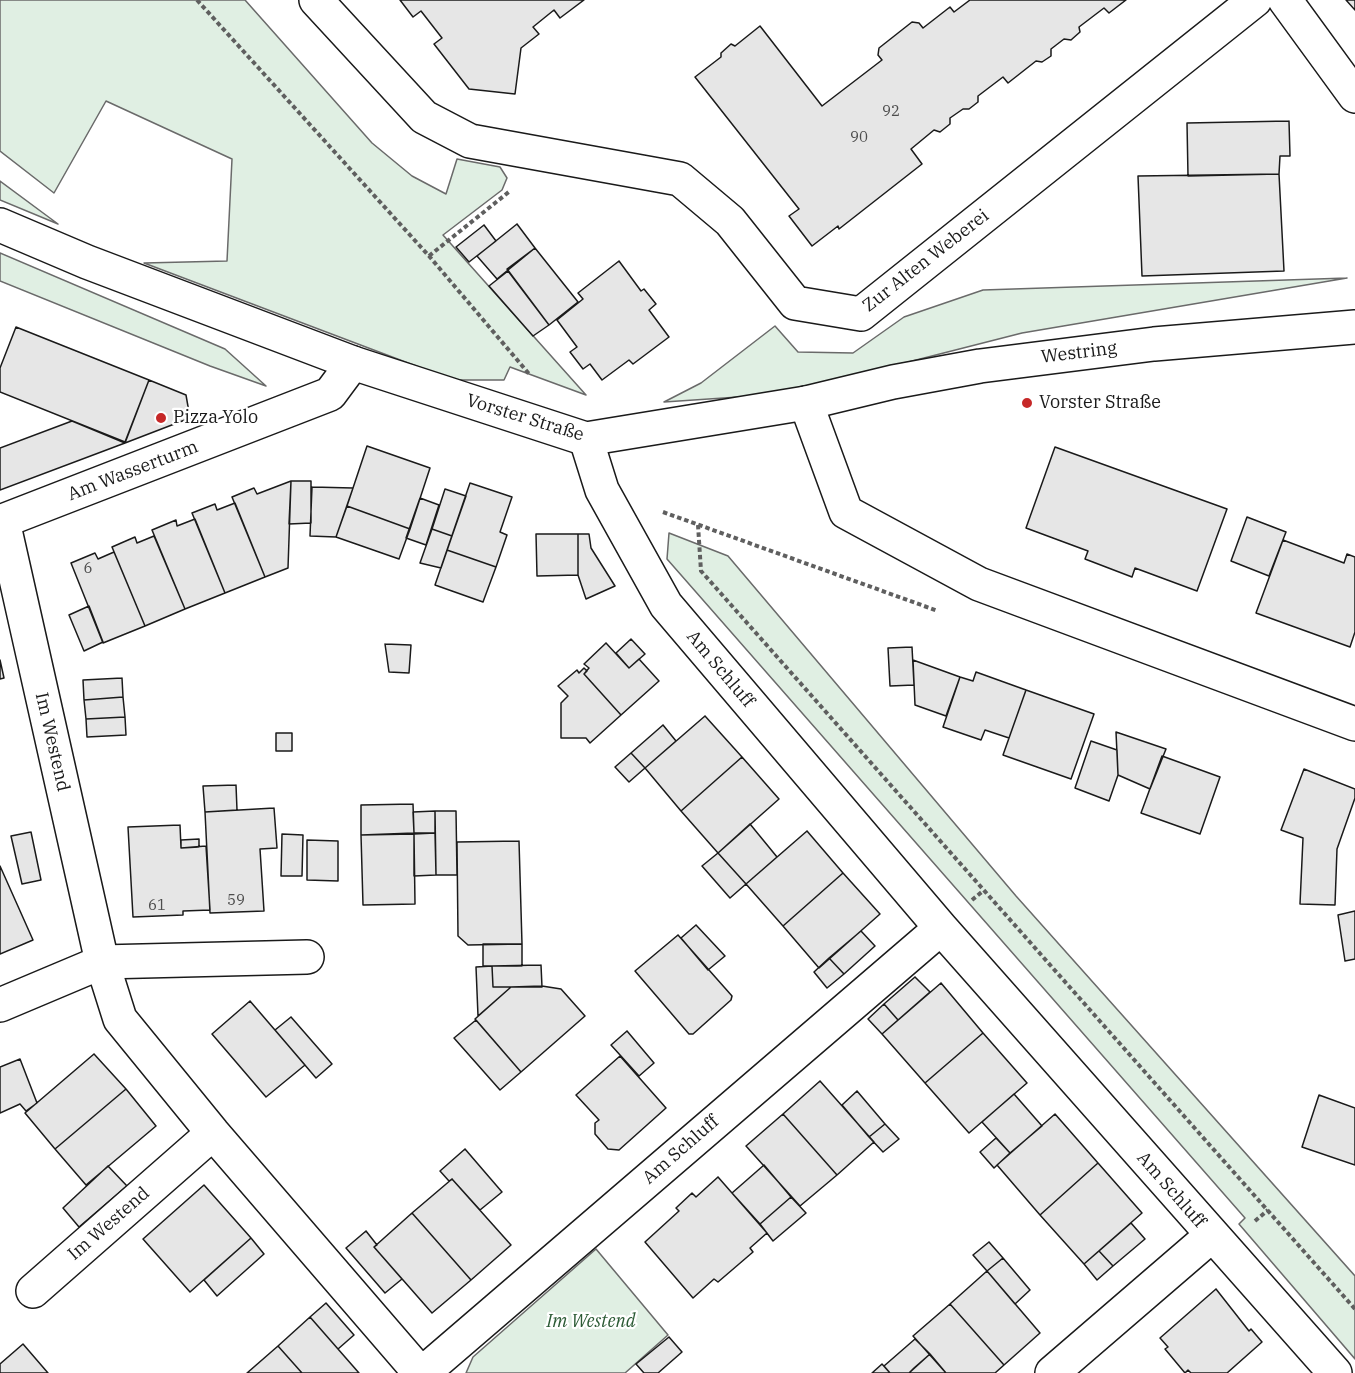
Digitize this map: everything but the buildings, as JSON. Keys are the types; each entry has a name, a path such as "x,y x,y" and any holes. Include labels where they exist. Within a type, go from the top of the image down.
{"street":[{"name":"Zur Alten Weberei","path":"316,0 424,117 470,141 680,179 730,220 795,303 861,314 1255,0"},
{"path":"1285,0 1355,96"},
{"name":"Vorster Straße","path":"0,225 87,262 353,363 586,439 806,403"},
{"name":"Westring","path":"806,403 893,382 1000,363 1154,344 1355,327"},
{"name":"Am Wasserturm","path":"2,522 330,394 353,363"},
{"path":"806,403 846,513 979,584 1355,724"},
{"name":"Am Schluff","path":"586,439 602,490 666,605 941,928 1211,1236 1335,1373"},
{"name":"Im Westend","path":"2,522 102,962 120,1019 213,1133 422,1373"},
{"name":"Am Schluff","path":"422,1373 941,928"},
{"path":"0,1005 102,962 307,957"},
{"name":"Im Westend","path":"33,1291 213,1133"},
{"name":"Am Schluff","path":"1052,1373 1211,1236"}],"path":[{"path":"197,0 429,256 536,382"},
{"path":"429,256 552,157"},
{"path":"979,584 937,611 698,525 701,571 1355,1309"}],"green space":[{"path":"0,0 245,0 372,143 412,176 446,194 457,159 500,167 507,178 502,190 443,235 586,395 510,367 504,380 453,380 144,263 227,261 232,159 106,101 54,193 0,151"},
{"path":"0,181 58,224 0,200"},
{"path":"0,253 225,349 266,386 210,366 0,281"},
{"path":"1347,278 1022,333 783,394 664,402 701,383 775,326 798,352 853,353 904,317 983,290"},
{"path":"669,533 728,556 1016,896 1355,1276 1355,1359 1239,1224 1245,1218 667,559"},
{"name":"Im Westend","path":"596,1249 668,1335 625,1373 466,1373 473,1357"}],"place":[{"name":"Vorster Straße","path":"1027,403"},
{"name":"Pizza Yolo","path":"161,418"}]}
